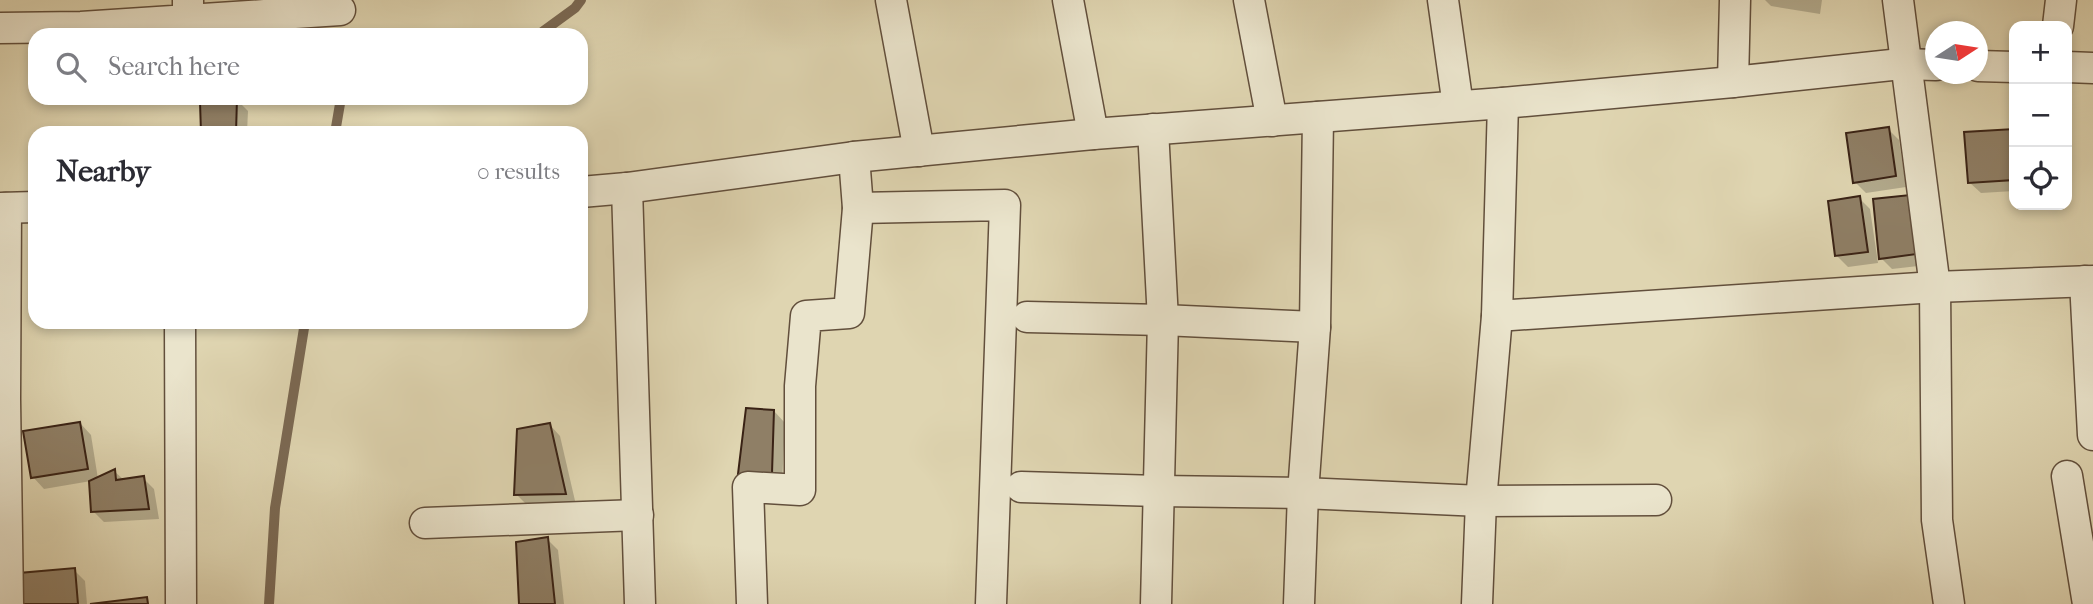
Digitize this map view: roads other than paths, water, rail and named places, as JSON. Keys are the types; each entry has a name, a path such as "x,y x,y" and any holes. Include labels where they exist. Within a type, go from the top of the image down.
{"street":[{"path":"891,0 919,151"},
{"path":"1068,0 1093,134"},
{"path":"1249,0 1272,121"},
{"path":"1443,0 1458,106"},
{"path":"1733,82 1735,0"},
{"path":"1898,0 1935,287 1937,520 1949,604"},
{"path":"2059,21 2061,0"},
{"path":"6,18 81,27 188,10 340,10"},
{"path":"588,191 854,157 1093,134 1503,103 1906,64 1925,65"},
{"path":"1988,66 2009,66"},
{"path":"2072,68 2093,68"},
{"path":"1477,604 1480,501 1497,316 1503,103"},
{"path":"1299,604 1303,493 1315,327 1318,117"},
{"path":"1153,129 1163,320 1157,604"},
{"path":"752,604 748,487 800,490 800,386 806,316 849,313 858,208 854,157"},
{"path":"626,188 640,604"},
{"path":"858,208 1005,205 991,604"},
{"path":"8,604 5,399 14,208"},
{"path":"1497,316 1935,287 2089,281 2093,435"},
{"path":"1027,317 1315,327"},
{"path":"180,329 181,604"},
{"path":"2067,476 2088,604"},
{"path":"1021,486 1303,493 1480,501 1656,500"},
{"path":"425,523 638,515"}],"waterway":[{"path":"548,28 575,8 581,0"},
{"path":"336,126 340,105"},
{"path":"269,604 275,508 304,329"}]}
